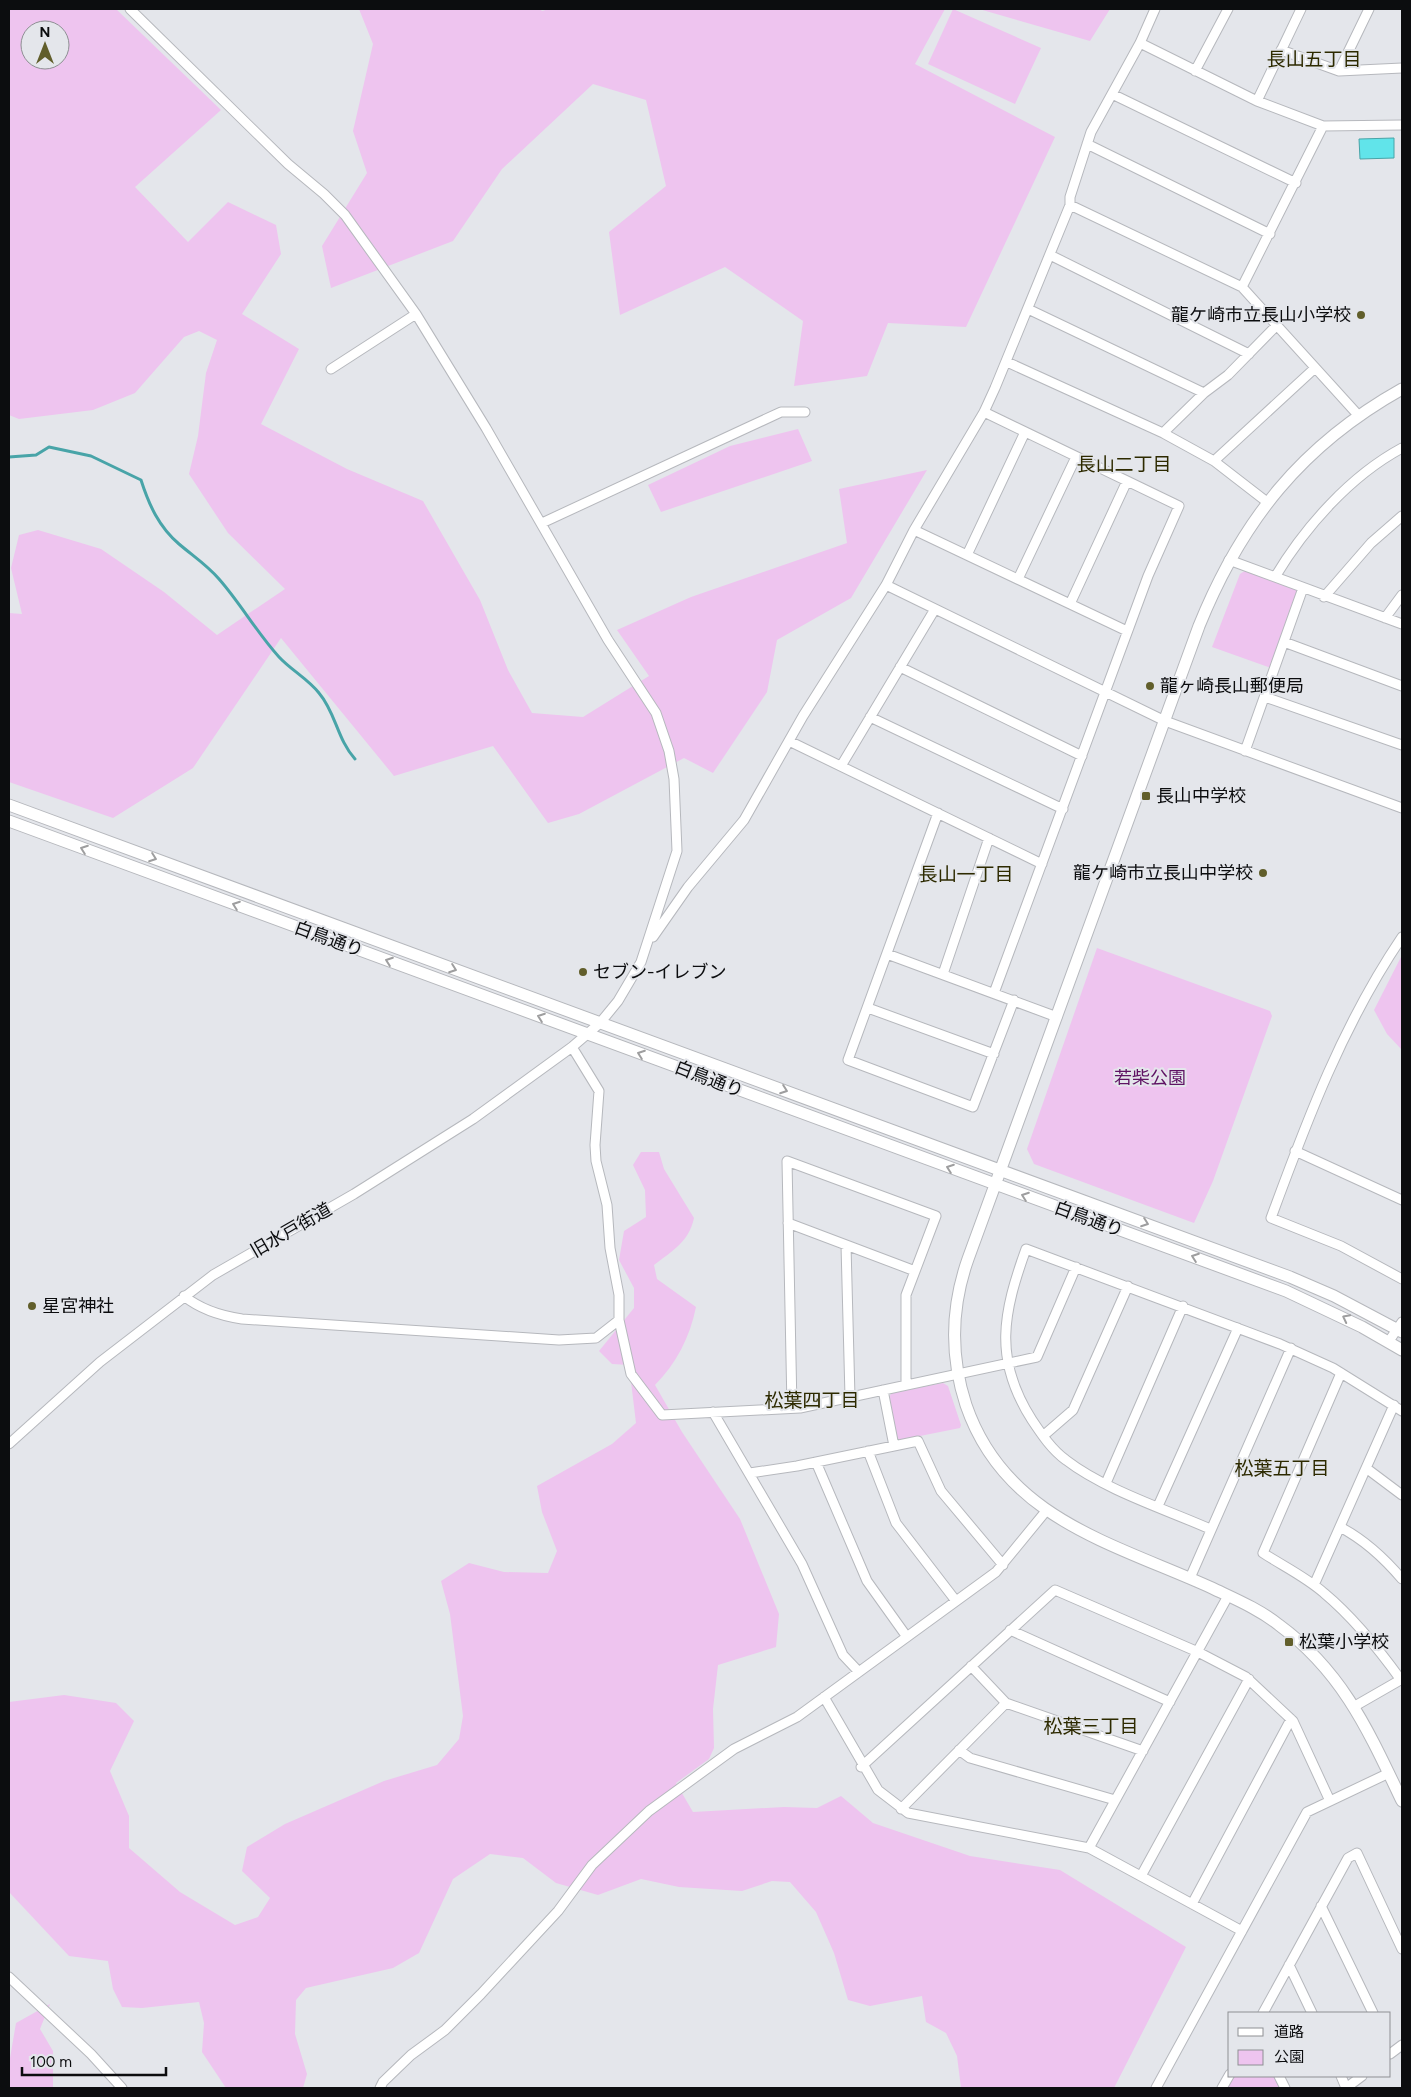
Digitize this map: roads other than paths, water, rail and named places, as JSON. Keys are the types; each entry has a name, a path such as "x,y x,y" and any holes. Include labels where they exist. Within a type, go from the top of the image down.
{"main road":[{"path":"1402,389 1359,416 1293,471 1267,502 1229,560 1199,626 958,1289 954,1328 958,1374 968,1412 987,1450 1018,1488 1046,1511 1087,1533 1190,1578 1265,1615 1310,1650 1355,1706 1402,1801"},
{"name":"白鳥通り","path":"9,805 1290,1277 1401,1328"},
{"name":"白鳥通り","path":"9,821 1286,1290 1389,1341 1402,1350"}],"street":[{"path":"130,9 288,164 324,194 345,215 416,314 542,523 608,640 656,713 669,751 676,808 676,851 648,943"},
{"path":"648,943 688,887 744,820 803,716 886,585 914,530 984,412 1007,362 1070,205 1070,197 1091,132 1140,43 1155,9"},
{"path":"1195,71 1228,9"},
{"path":"1256,101 1301,9"},
{"path":"1339,71 1369,9"},
{"path":"1140,43 1256,101 1322,126 1402,125"},
{"path":"1281,50 1339,71 1402,68"},
{"path":"1112,94 1296,182"},
{"path":"1242,287 1296,182 1322,126"},
{"path":"1087,144 1270,234"},
{"path":"1070,205 1242,287 1359,416"},
{"path":"1050,254 1249,354"},
{"path":"1028,309 1204,392"},
{"path":"331,369 416,314"},
{"path":"1163,433 1204,392 1228,375 1276,326"},
{"path":"1007,362 1163,433 1214,460 1267,502"},
{"path":"1214,460 1315,368"},
{"path":"542,523 781,412 805,412"},
{"path":"984,412 1179,506 1148,576 1127,631 1106,694 994,993"},
{"path":"967,555 1025,432"},
{"path":"1275,577 1294,545 1325,509 1390,455 1402,448"},
{"path":"1018,579 1076,456"},
{"path":"1070,604 1127,481"},
{"path":"1324,597 1371,543 1402,516"},
{"path":"914,530 1127,631"},
{"path":"1229,560 1324,597 1402,624"},
{"path":"886,585 1106,694 1165,721 1402,808"},
{"path":"1246,751 1303,588"},
{"path":"1385,618 1402,595"},
{"path":"841,766 935,609"},
{"path":"1284,642 1402,686"},
{"path":"900,667 1082,756"},
{"path":"1265,697 1402,745"},
{"path":"870,717 1063,809"},
{"path":"789,741 1042,864"},
{"path":"938,814 848,1060 973,1107 1014,1000"},
{"path":"943,974 990,838"},
{"path":"1402,937 1380,970 1344,1036 1304,1125 1271,1218 1341,1246 1402,1279"},
{"name":"旧水戸街道","path":"9,1444 100,1362 213,1275 354,1194 473,1119 572,1047 600,1023 618,1001 641,962 648,943"},
{"path":"888,954 1057,1017"},
{"path":"868,1008 994,1054"},
{"path":"572,1047 600,1091 595,1144 596,1161 607,1205 610,1248 619,1295 619,1320 631,1374 662,1415 792,1408 1037,1357 1076,1267"},
{"path":"1295,1151 1402,1200"},
{"path":"792,1408 787,1161 936,1216 906,1295 906,1385"},
{"path":"788,1223 915,1271"},
{"path":"846,1245 850,1397"},
{"path":"1210,1529 1106,1483 1066,1460 1043,1436 1026,1410 1008,1364 1005,1326 1006,1312 1012,1288 1026,1249 1183,1306 1290,1348 1341,1373 1402,1411"},
{"path":"1043,1436 1073,1410 1128,1286"},
{"path":"184,1296 205,1309 227,1317 242,1319 559,1340 596,1338 619,1320"},
{"path":"1106,1483 1183,1306"},
{"path":"1158,1506 1238,1328"},
{"path":"1389,1341 1401,1328"},
{"path":"1190,1578 1290,1348"},
{"path":"1341,1373 1263,1552 1314,1585 1342,1609 1365,1633 1402,1679 1355,1706"},
{"path":"882,1390 894,1446"},
{"path":"1314,1585 1394,1405"},
{"path":"713,1412 802,1564 843,1655 859,1672"},
{"path":"750,1473 816,1462 918,1441 940,1491 1003,1565"},
{"path":"868,1451 896,1523 956,1601"},
{"path":"816,1462 867,1581 907,1637"},
{"path":"1366,1468 1402,1495"},
{"path":"380,2088 383,2082 411,2055 445,2030 481,1994 558,1911 592,1865 637,1822 670,1795 734,1749 797,1717 956,1601 1003,1565 1046,1511"},
{"path":"1340,1527 1352,1533 1402,1579"},
{"path":"862,1766 1055,1590 1198,1652 1249,1679 1291,1719 1330,1801"},
{"path":"1089,1848 1228,1596"},
{"path":"1010,1630 1170,1702"},
{"path":"971,1666 1006,1702 1143,1751"},
{"path":"1141,1876 1249,1679"},
{"path":"824,1697 862,1766 878,1790 901,1809 916,1815 1089,1848 1242,1931"},
{"path":"901,1809 1006,1702"},
{"path":"1192,1904 1291,1719"},
{"path":"959,1750 970,1758 1115,1800"},
{"path":"1156,2088 1307,1812 1389,1773"},
{"path":"1264,2012 1348,1858 1356,1853 1402,1949"},
{"path":"1321,1906 1373,2012"},
{"path":"1289,1964 1312,2012"},
{"path":"9,1977 91,2054 122,2088"},
{"path":"1391,2052 1402,2045"},
{"path":"1222,2088 1228,2077"},
{"path":"1346,2088 1361,2077"}],"water":[{"path":"1394,138 1394,158 1360,159 1359,139"}],"waterway":[{"path":"9,457 36,455 49,447 91,456 141,480 151,507 160,523 179,544 214,574 279,657 319,693 325,701 344,743 355,759"}],"place":[{"name":"龍ケ崎市立長山小学校","path":"1361,315"},
{"name":"龍ヶ崎長山郵便局","path":"1150,686"},
{"name":"長山中学校","path":"1146,796"},
{"name":"龍ケ崎市立長山中学校","path":"1263,873"},
{"name":"セブン-イレブン","path":"583,972"},
{"name":"星宮神社","path":"32,1306"},
{"name":"松葉小学校","path":"1289,1642"}],"district":[{"name":"長山五丁目","path":"1314,59"},
{"name":"長山二丁目","path":"1124,464"},
{"name":"長山一丁目","path":"966,874"},
{"name":"松葉四丁目","path":"812,1400"},
{"name":"松葉五丁目","path":"1282,1468"},
{"name":"松葉三丁目","path":"1091,1726"}],"park label":[{"name":"若柴公園","path":"1150,1078"}]}
